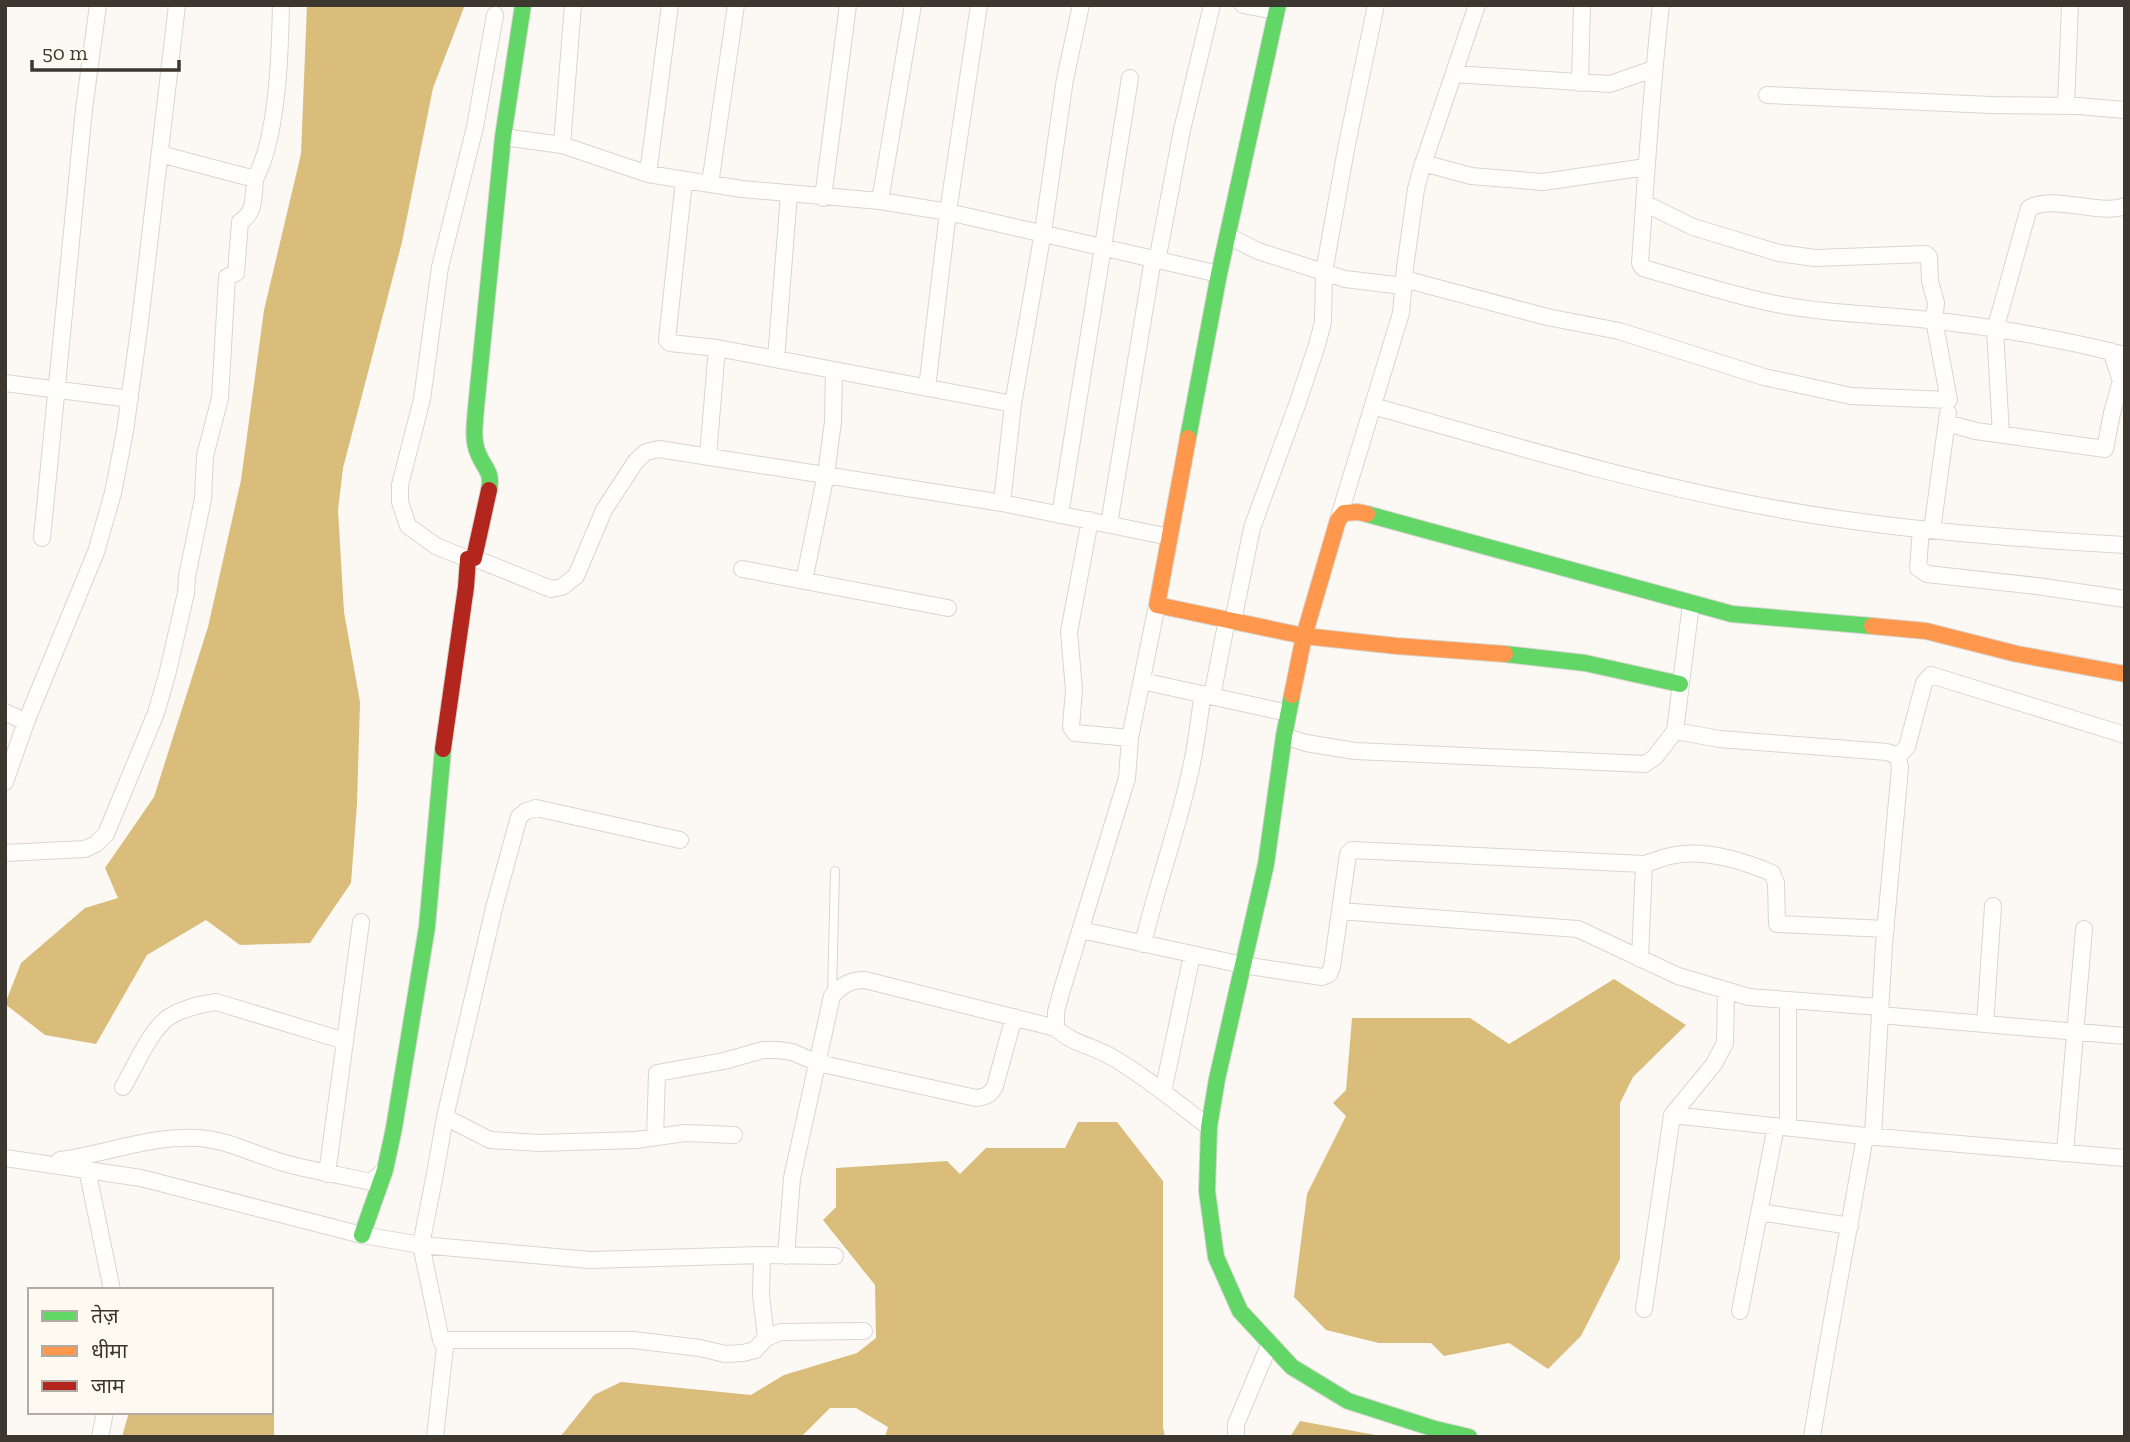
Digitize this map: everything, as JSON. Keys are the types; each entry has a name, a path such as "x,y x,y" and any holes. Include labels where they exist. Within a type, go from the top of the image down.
{"street":[{"path":"42,538 84,109 98,5"},
{"path":"5,782 26,722 96,552 113,493 130,399 177,5"},
{"path":"5,853 85,849 96,844 106,834 156,713 186,593 203,499 205,456 219,398 228,277 236,273 240,222 248,218 252,211 255,178 265,152 271,123 280,56 281,5"},
{"path":"362,1235 385,1170 394,1128 427,927 444,736 466,587 491,481 488,468 478,454 474,437 503,137 523,5"},
{"path":"562,145 573,5"},
{"path":"648,174 670,5"},
{"path":"709,184 736,5"},
{"path":"823,198 848,5"},
{"path":"880,201 913,5"},
{"path":"927,388 948,212 979,5"},
{"path":"1002,503 1013,404 1043,232 1065,79 1081,5"},
{"path":"1109,524 1155,260 1212,5"},
{"path":"1056,1028 1056,1012 1127,778 1130,738 1219,274 1277,8 1244,5"},
{"path":"1143,944 1154,897 1182,805 1207,695 1230,621 1252,528 1323,322 1324,272 1376,5"},
{"path":"1469,1437 1348,1401 1292,1367 1240,1311 1216,1257 1207,1191 1209,1127 1217,1079 1266,864 1284,736 1304,636 1401,313 1416,189 1423,163 1478,5"},
{"path":"1580,83 1582,5"},
{"path":"1661,5 1646,166 1640,263 1643,268 1771,303 1831,312 1934,320 2118,353 2121,381 2105,449 1976,431 1947,423"},
{"path":"2066,106 2070,5"},
{"path":"495,15 475,127 440,267 422,399 400,485 400,502 408,526 436,546 551,589 562,587 576,576 604,510 636,461 646,452 659,449 1002,503 1170,537"},
{"path":"1454,74 1610,84 1653,69"},
{"path":"1060,515 1130,78"},
{"path":"1767,95 2125,110"},
{"path":"503,137 562,145 648,174 823,198 880,201 948,212 1219,274"},
{"path":"160,153 255,178"},
{"path":"1423,163 1471,176 1543,182 1646,166"},
{"path":"684,180 667,340 670,343 717,348 1013,404"},
{"path":"776,359 789,194"},
{"path":"1644,203 1693,227 1779,253 1815,258 1926,254 1929,257 1930,281 1936,303 1934,320 1949,400 1947,423 1918,568 1927,574 2125,599"},
{"path":"2001,434 1995,330 2029,208 2047,204 2105,208 2125,206"},
{"path":"1227,236 1258,251 1345,279 1404,283 1619,331 1764,377 1851,396 1949,400"},
{"path":"708,456 717,348"},
{"path":"804,581 826,474 833,422 834,370"},
{"path":"5,383 130,399"},
{"path":"1373,405 1645,482 1768,508 1926,530 2125,545"},
{"path":"1338,520 1344,513 1357,512 1732,614 1926,631 2017,654 2125,674"},
{"path":"1090,520 1069,632 1074,690 1071,727 1075,733 1130,738"},
{"path":"742,569 948,608"},
{"path":"1284,736 1306,743 1355,751 1645,764 1655,757 1675,731 1691,604"},
{"path":"1157,605 1304,636 1526,655 1585,663 1680,684"},
{"path":"1898,756 1907,747 1924,683 1931,675 2125,735"},
{"path":"1142,681 1288,713"},
{"path":"5,712 26,722"},
{"path":"1675,731 1720,739 1887,752 1898,756"},
{"path":"1812,1437 1831,1319 1869,1136 1900,768 1898,756"},
{"path":"435,1437 445,1347 441,1340 421,1245 444,1117 494,908 519,817 536,808 680,840"},
{"path":"1081,930 1243,965 1322,977 1329,974 1332,967 1348,854 1352,850 1644,864 1672,855 1723,857 1772,873 1776,883 1777,924 1886,929"},
{"path":"1640,960 1644,864"},
{"path":"1986,1024 1993,906"},
{"path":"1340,911 1578,929 1678,976 1749,997 1986,1024 2125,1036"},
{"path":"327,1174 361,922"},
{"path":"2065,1152 2084,929"},
{"path":"1163,1092 1192,955"},
{"path":"786,1256 792,1178 832,996 843,985 856,980 865,980 1056,1028 1065,1037 1109,1056 1209,1127"},
{"path":"1644,1308 1672,1115 1714,1064 1724,1043 1726,990"},
{"path":"1740,1311 1759,1212 1782,1127 1788,1001"},
{"path":"123,1087 155,1032 169,1018 204,1004 216,1002 228,1005 345,1041"},
{"path":"655,1137 656,1076 661,1071 724,1061 762,1050 792,1052 818,1063 976,1098 984,1097 992,1093 995,1086 1014,1017"},
{"path":"1672,1115 1869,1136 2125,1158"},
{"path":"444,1117 490,1140 539,1143 636,1140 685,1133 734,1135"},
{"path":"40,1163 77,1158 120,1146 177,1138 199,1138 221,1141 279,1162 371,1182 385,1170"},
{"path":"5,1158 141,1178 362,1235 421,1245 590,1259 835,1256"},
{"path":"87,1169 113,1288"},
{"path":"1759,1212 1850,1226"},
{"path":"762,1255 761,1295 766,1338"},
{"path":"441,1340 633,1340 700,1348 725,1354 755,1350 766,1338 781,1332 864,1331"},
{"path":"1236,1437 1236,1424 1270,1343"},
{"path":"100,1437 105,1414"}],"lane":[{"path":"832,996 835,871"}],"shaded area":[{"path":"307,5 465,5 433,88 402,242 343,468 338,510 344,612 360,702 351,883 310,943 240,945 206,920 147,955 96,1044 45,1035 5,1004 21,963 85,908 118,898 105,868 154,797 208,627 241,480 264,310 301,154"},
{"path":"1614,979 1686,1025 1633,1077 1620,1103 1620,1259 1581,1336 1548,1369 1509,1343 1444,1356 1431,1343 1379,1343 1326,1330 1294,1297 1307,1194 1346,1116 1333,1103 1346,1090 1352,1018 1470,1018 1509,1044"},
{"path":"1078,1122 1117,1122 1163,1181 1165,1437 885,1437 888,1427 856,1408 830,1408 801,1437 560,1437 594,1395 621,1382 751,1395 784,1375 857,1353 876,1338 875,1285 823,1220 836,1207 836,1168 947,1161 960,1174 986,1148 1065,1148"},
{"path":"274,1362 274,1437 122,1437 128,1414 273,1414"},
{"path":"1300,1421 1386,1437 1290,1437"}],"traffic: fast":[{"path":"489,490 489,474 480,458 474,437 503,137 523,5"},
{"path":"1188,438 1219,274 1278,5"},
{"path":"1367,514 1732,614 1872,626"},
{"path":"1505,654 1585,663 1680,684"},
{"path":"1292,695 1266,864 1217,1079 1209,1127 1207,1191 1216,1257 1240,1311 1292,1367 1348,1401 1469,1437"},
{"path":"362,1235 385,1170 394,1128 427,927 443,749"}],"traffic: slow":[{"path":"1188,438 1157,605 1304,636 1338,520 1344,513 1367,514"},
{"path":"1872,626 1926,631 2017,654 2125,674"},
{"path":"1292,695 1304,636 1505,654"}],"traffic: jam":[{"path":"443,749 468,559 474,558 489,490"}]}
